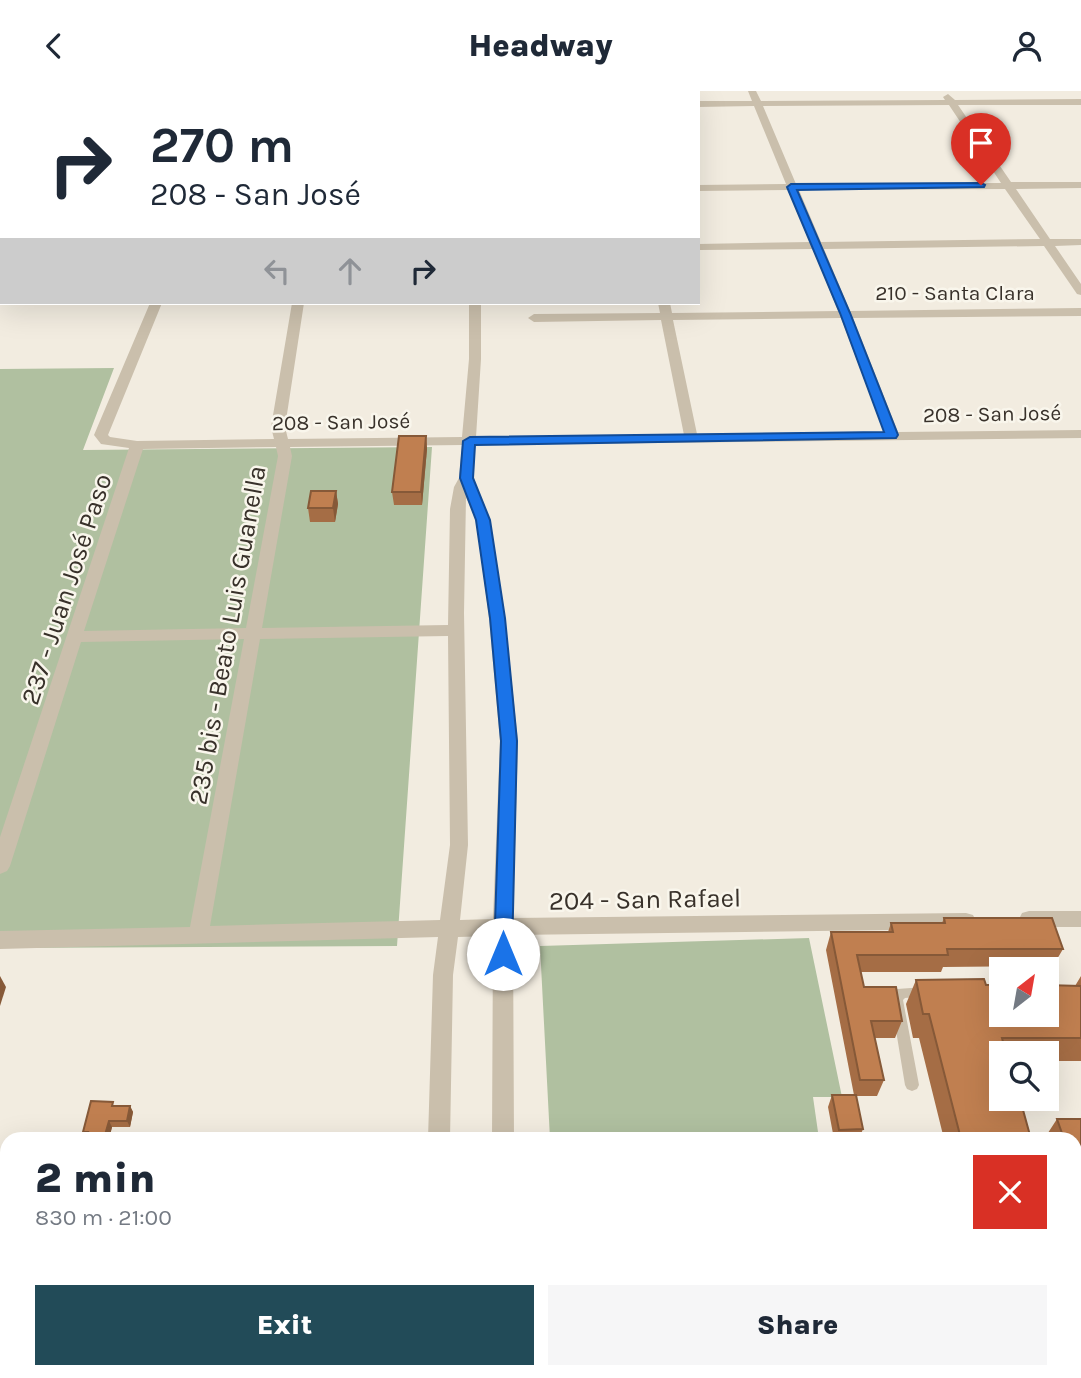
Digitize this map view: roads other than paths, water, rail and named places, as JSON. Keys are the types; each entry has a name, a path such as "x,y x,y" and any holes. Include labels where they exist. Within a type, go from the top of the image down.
{"street":[{"path":"752,91 845,313 892,435"},
{"path":"944,91 1081,292"},
{"path":"700,104 1081,101"},
{"path":"700,188 1081,185"},
{"path":"700,247 1081,242"},
{"name":"237 - Juan José Paso","path":"106,441 101,435 155,305"},
{"name":"235 bis - Beato Luis Guanella","path":"198,935 285,456 278,427 298,305"},
{"path":"439,1132 443,975 459,845 457,509 461,487 466,478 470,441 475,305"},
{"path":"665,309 691,437"},
{"name":"210 - Santa Clara","path":"534,319 665,309 845,313 1081,312"},
{"name":"208 - San José","path":"106,441 137,446 1081,434"},
{"name":"237 - Juan José Paso","path":"0,866 77,638 137,446"},
{"path":"466,478 483,520 497,618 509,741 503,927 503,1132"},
{"path":"77,638 456,630"},
{"path":"1013,920 1081,919"},
{"name":"204 - San Rafael","path":"0,940 503,927 985,920"}],"lane":[{"path":"912,1085 897,1000 901,993 935,992"}]}
